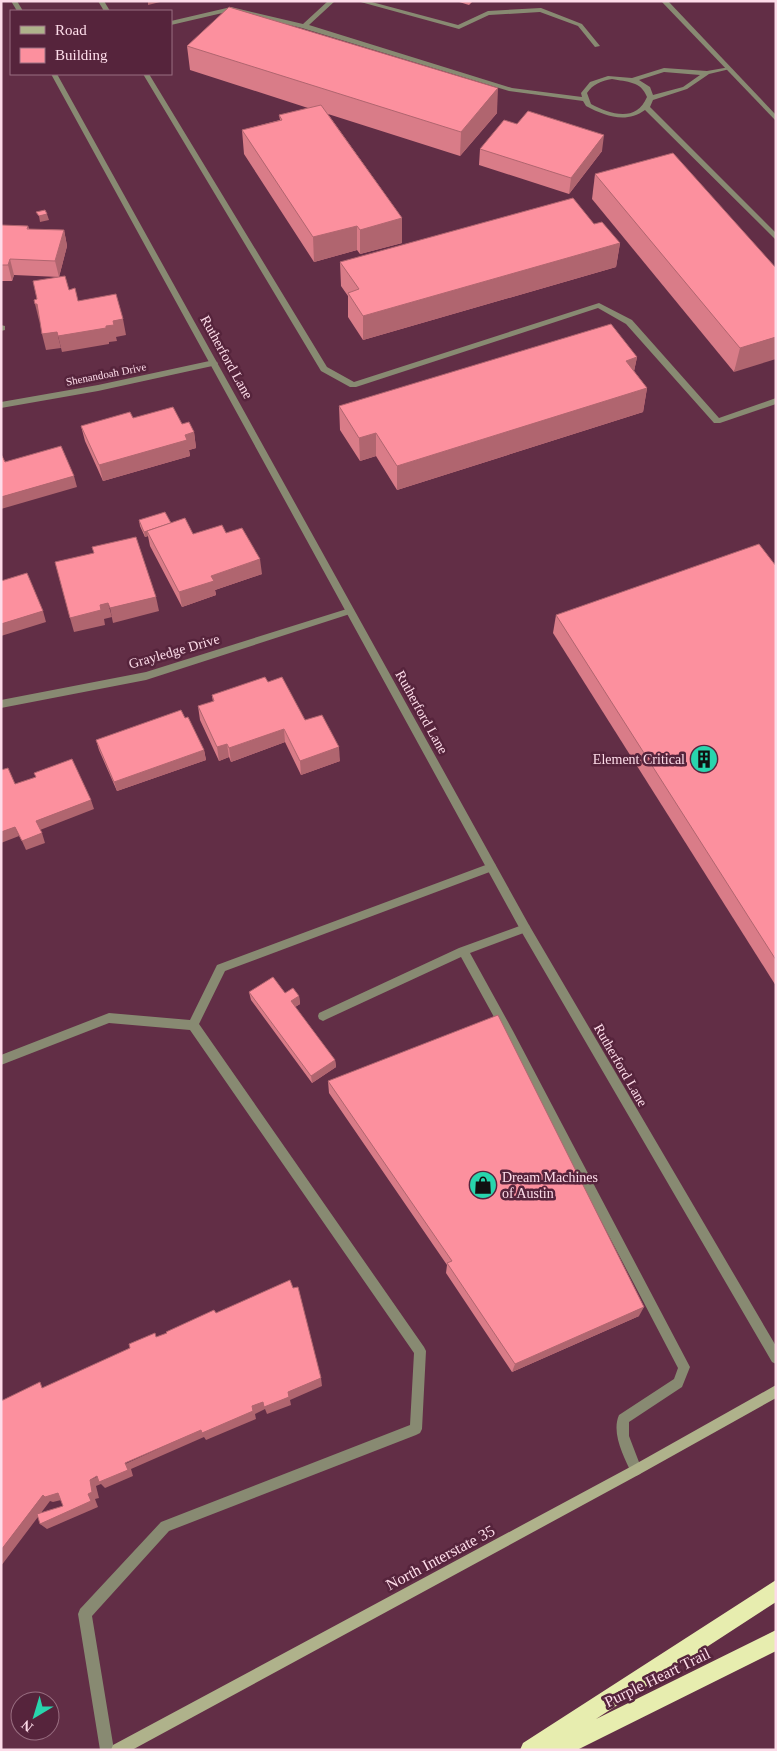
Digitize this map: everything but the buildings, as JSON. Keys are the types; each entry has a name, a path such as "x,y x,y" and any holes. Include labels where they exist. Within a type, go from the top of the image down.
{"highway":[{"path":"530,1750 776,1590"},
{"name":"Purple Heart Trail","path":"555,1750 776,1640"}],"main road":[{"name":"North Interstate 35","path":"118,1750 636,1470 776,1391"}],"street":[{"path":"304,26 332,1"},
{"path":"360,1 459,27 488,13 541,10 580,25 597,46"},
{"path":"664,1 776,118"},
{"path":"172,23 232,9 304,26 511,90 585,99"},
{"path":"633,80 664,70 707,73 728,68"},
{"path":"651,98 685,88 707,73"},
{"name":"Rutherford Lane","path":"55,75 525,928 776,1358"},
{"path":"147,75 324,370 353,385 599,305 629,322 717,421 776,401"},
{"path":"612,77 633,80 648,89 651,98 647,108 639,113 617,116 595,110 585,99 584,92 587,87 602,79 612,77"},
{"path":"647,108 776,238"},
{"name":"Shenandoah Drive","path":"1,405 98,388 214,363"},
{"name":"Grayledge Drive","path":"1,704 146,676 350,610"},
{"path":"193,1025 221,968 491,867"},
{"path":"323,1016 463,951 525,928"},
{"path":"463,951 509,1034 684,1367 678,1383 623,1419 623,1436 636,1470"},
{"path":"1,1060 109,1018 193,1025"},
{"path":"106,1750 84,1614 165,1526 416,1429 420,1351 193,1025"}],"place":[{"name":"Element Critical","path":"704,759"},
{"name":"Dream Machines of Austin","path":"483,1185"}]}
